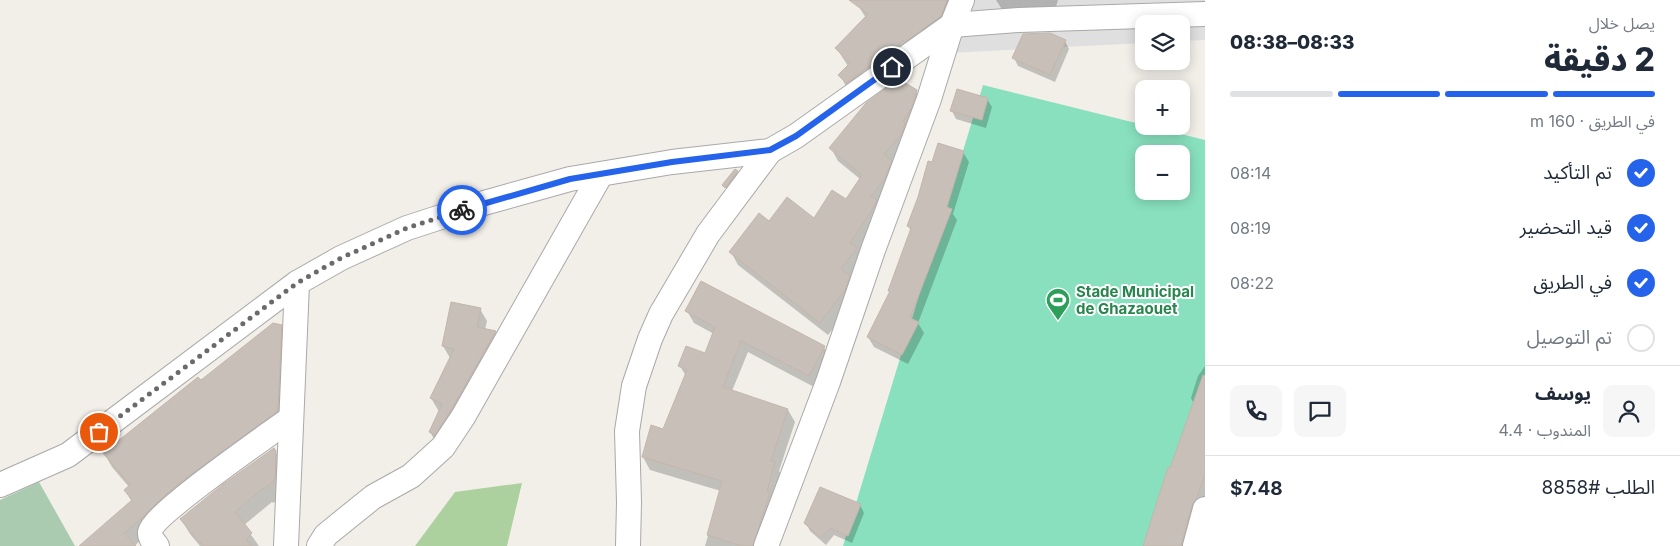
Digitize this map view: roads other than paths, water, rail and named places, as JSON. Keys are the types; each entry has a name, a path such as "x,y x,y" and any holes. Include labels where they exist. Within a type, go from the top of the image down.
{"street":[{"path":"766,546 828,382 873,250 929,99 952,25 962,0"},
{"path":"0,485 68,455 297,283 341,258 407,228 484,203 570,179 672,162 770,150 796,136 952,25 1201,9"},
{"path":"628,546 627,431 634,386 650,339 661,314 708,234 770,150"},
{"path":"319,546 326,535 373,497 412,476 443,448 463,417 601,174"},
{"path":"286,546 297,283"},
{"path":"157,546 151,538 150,532 155,523 172,506 291,418"},
{"path":"1194,546 1205,509"}],"place":[{"name":"Stade Municipal de Ghazaouet","path":"1058,321"}]}
